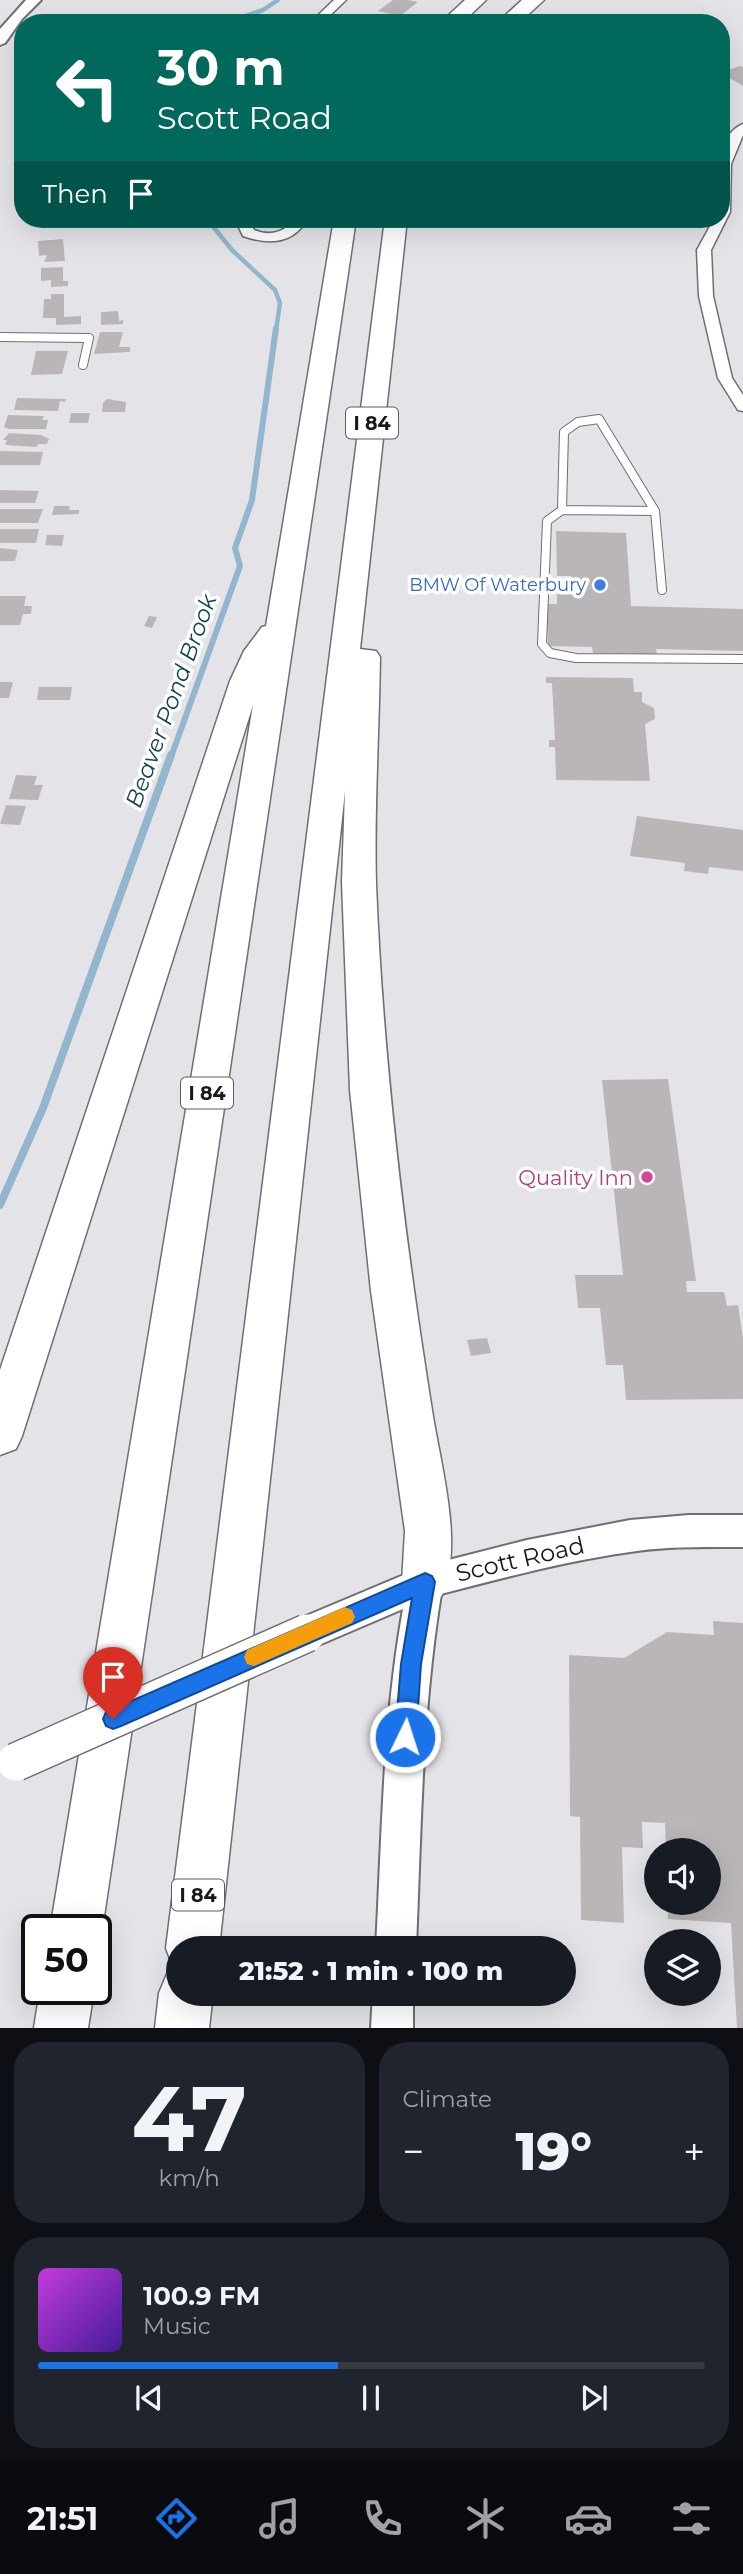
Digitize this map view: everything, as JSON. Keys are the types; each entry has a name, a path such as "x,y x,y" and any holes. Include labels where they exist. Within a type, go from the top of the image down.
{"highway":[{"path":"460,14 476,0"},
{"path":"518,14 534,0"},
{"name":"I 84","path":"79,1914 344,228"},
{"name":"I 84","path":"193,1936 395,228"},
{"path":"0,1436 245,681 259,651 281,625"},
{"path":"348,627 362,649 367,664 359,882 365,1036 385,1235 429,1531 425,1582"},
{"path":"61,2028 65,2005"},
{"path":"182,2028 185,2006"}],"main road":[{"path":"19,14 34,0"},
{"path":"0,40 14,19"},
{"name":"Scott Road","path":"8,1766 425,1582 527,1556 631,1536 689,1531 743,1531"},
{"path":"397,1936 407,1711 411,1664 425,1582"},
{"path":"392,2028 393,2006"}],"street":[{"path":"325,14 341,0"},
{"path":"730,142 743,128"},
{"path":"246,228 248,233 266,237 288,234 294,228"},
{"path":"716,228 704,250 706,296 726,378 743,407"}],"lane":[{"path":"0,337 89,338 83,365"},
{"path":"562,510 564,432 578,422 599,419 655,511 662,590"},
{"path":"655,511 562,510 547,521 542,644 551,653 576,658 743,659"}],"building":[{"path":"393,0 418,2 403,14 378,11"},
{"path":"743,67 743,86 730,78 730,70"},
{"path":"63,239 65,261 44,262 47,255 39,256 38,241"},
{"path":"63,267 63,281 68,281 68,286 51,287 51,280 41,281 41,268"},
{"path":"51,294 64,294 64,317 81,316 81,324 56,325 56,318 43,318 44,299 51,299"},
{"path":"118,311 119,321 123,320 123,324 101,325 101,312"},
{"path":"100,332 123,332 119,347 130,347 130,352 94,354"},
{"path":"36,351 68,351 62,374 31,375"},
{"path":"17,398 66,399 65,402 60,401 58,411 14,410"},
{"path":"107,399 126,402 125,412 102,412 103,403"},
{"path":"71,413 90,413 88,423 69,423"},
{"path":"8,415 44,416 42,420 48,420 46,429 9,429 4,427"},
{"path":"9,433 41,435 49,439 47,444 38,444 37,447 5,445 7,440 3,440"},
{"path":"0,451 43,452 40,465 0,465"},
{"path":"0,490 39,491 35,503 0,503"},
{"path":"54,506 70,506 69,510 79,510 79,514 52,515"},
{"path":"0,509 43,509 38,523 0,523"},
{"path":"0,529 39,529 36,543 0,543"},
{"name":"BMW Of Waterbury","path":"556,531 626,533 631,606 743,609 743,651 656,649 657,654 593,653 592,647 548,646 547,604 557,604 557,594 572,594 571,576 557,576"},
{"path":"47,535 64,535 62,546 45,545"},
{"path":"0,548 18,550 15,561 0,561"},
{"path":"0,596 26,596 24,606 32,606 31,614 23,614 20,625 0,625"},
{"path":"149,616 157,617 152,628 144,626"},
{"path":"546,677 633,678 634,692 642,692 642,702 654,708 655,719 645,724 650,781 556,780 555,747 549,747 549,740 555,740 552,683 546,683"},
{"path":"0,682 13,682 9,698 0,698"},
{"path":"39,687 72,687 70,700 37,700"},
{"path":"16,775 37,776 34,785 43,785 38,800 9,799"},
{"path":"6,805 26,806 20,825 0,824"},
{"path":"637,816 743,830 743,871 709,867 708,874 684,871 685,863 630,856"},
{"name":"Quality Inn","path":"668,1079 696,1281 686,1281 687,1292 724,1292 727,1306 738,1305 743,1338 743,1399 626,1400 623,1365 606,1365 600,1308 578,1308 575,1275 623,1275 602,1080"},
{"path":"487,1338 491,1353 471,1356 467,1340"},
{"path":"713,1621 743,1623 743,2028 737,2028 731,1923 668,1919 668,1915 721,1915 721,1838 666,1838 665,1823 642,1822 643,1848 622,1847 624,1923 581,1920 580,1817 570,1816 569,1655 624,1658 667,1632 714,1635"}],"waterway":[{"name":"Beaver Pond Brook","path":"251,14 278,0"},
{"name":"Beaver Pond Brook","path":"214,228 232,250 275,290 280,303 276,330"},
{"name":"Beaver Pond Brook","path":"171,757 240,566 235,548 252,500 276,328"},
{"name":"Beaver Pond Brook","path":"0,1205 43,1108 171,755"}],"slow traffic":[{"path":"254,1657 345,1617"}],"place":[{"name":"BMW Of Waterbury","path":"600,585"},
{"name":"Quality Inn","path":"647,1177"}],"route":[{"path":"113,1719 425,1582 411,1664 405,1737"}]}
